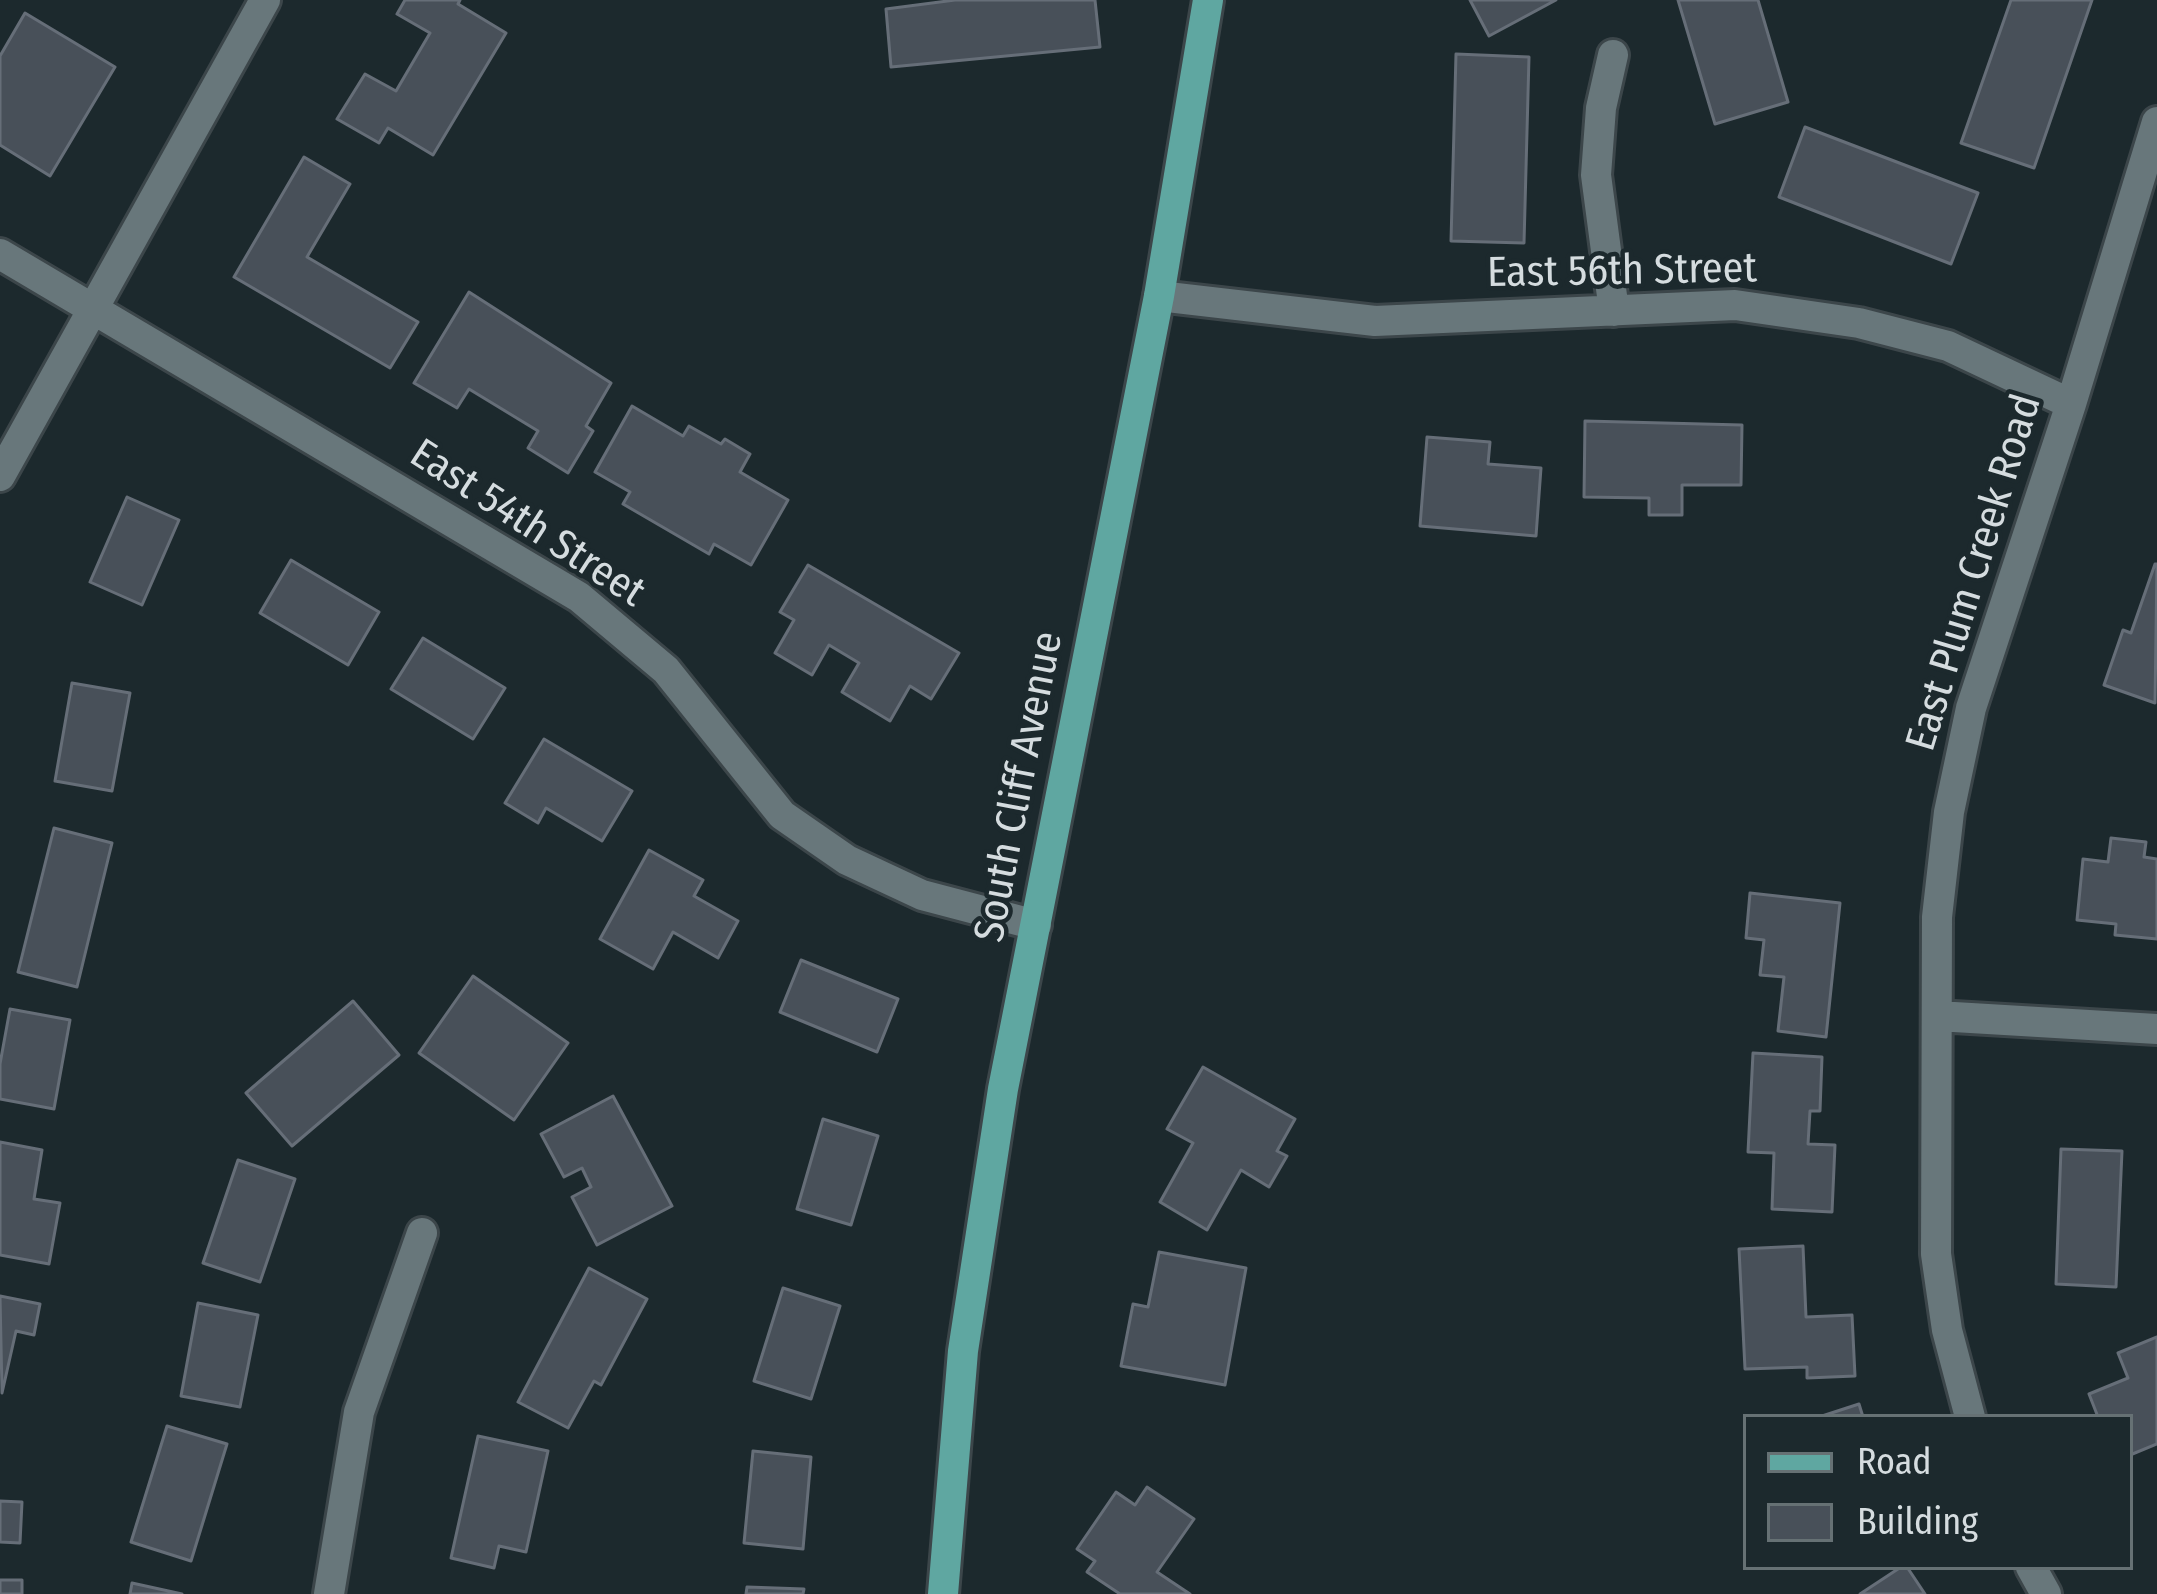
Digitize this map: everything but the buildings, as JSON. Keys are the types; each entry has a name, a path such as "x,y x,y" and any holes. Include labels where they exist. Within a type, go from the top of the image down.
{"main road":[{"name":"South Cliff Avenue","path":"944,1594 966,1335 1003,1089 1159,296 1208,0"}],"street":[{"path":"0,476 266,0"},
{"path":"1613,55 1601,108 1596,175 1614,311"},
{"name":"East Plum Creek Road","path":"1969,1414 1947,1330 1936,1254 1937,917 1949,812 1971,708 2157,122"},
{"name":"East 54th Street","path":"0,254 579,597 666,670 782,815 847,860 922,896 1036,925"},
{"name":"East 56th Street","path":"1159,296 1376,321 1735,305 1858,323 1948,346 2071,404"},
{"path":"1937,1016 2157,1029"},
{"path":"329,1594 359,1412 422,1233"}]}
